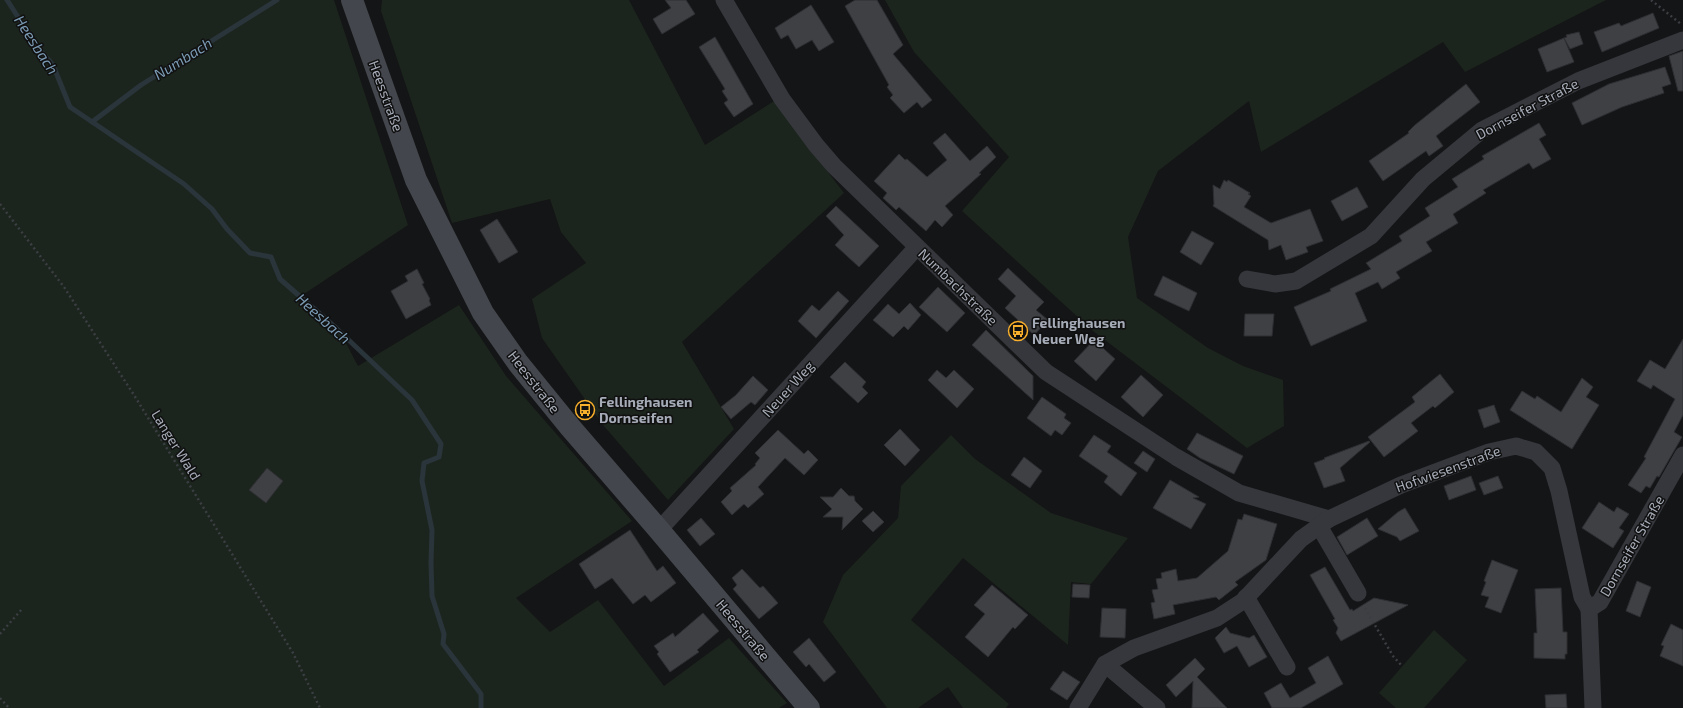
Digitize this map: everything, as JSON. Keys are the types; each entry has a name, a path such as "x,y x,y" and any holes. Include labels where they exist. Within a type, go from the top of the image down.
{"main road":[{"name":"Heesstraße","path":"352,0 416,180 483,313 518,363 570,427 809,708"}],"street":[{"name":"Numbachstraße","path":"724,0 782,99 816,145 834,166 1046,372 1176,457 1239,493 1324,523"},
{"name":"Dornseifer Straße","path":"1247,279 1275,284 1296,281 1371,236 1424,179 1482,130 1578,81 1683,40"},
{"name":"Neuer Weg","path":"659,530 917,247"},
{"name":"Hofwiesenstraße","path":"1105,664 1134,648 1217,618 1246,597 1301,539 1324,523 1401,485 1489,452 1516,446 1536,452 1552,468 1559,491 1582,597 1589,608"},
{"name":"Dornseifer Straße","path":"1594,708 1589,608 1600,602 1683,455"},
{"path":"1324,523 1358,593"},
{"path":"1246,597 1287,667"},
{"path":"1078,708 1105,664 1157,708"}],"path":[{"path":"1651,0 1683,26"},
{"name":"Langer Wald","path":"0,204 64,287 134,395 293,653 320,708"},
{"path":"1358,593 1392,656 1402,666"},
{"path":"0,634 22,609"},
{"path":"0,698 9,708"}],"shaded area":[{"path":"0,0 334,0 408,225 295,300 337,326 358,366 459,305 506,376 632,521 516,598 550,632 598,600 664,686 729,638 787,703 779,708 0,708"},
{"path":"382,0 629,0 705,145 774,101 844,193 682,342 734,429 668,500 603,425 542,338 532,299 586,263 561,232 550,199 452,223 381,11"},
{"path":"885,0 1606,0 1465,72 1443,42 1261,152 1249,101 1158,171 1128,237 1137,298 1208,348 1243,366 1283,380 1284,426 1247,448 1093,331 962,211 1009,157 914,52"},
{"path":"951,435 975,459 1051,513 1128,538 1091,584 1071,582 1068,645 963,558 911,620 1009,704 1006,708 963,708 948,687 918,708 887,708 823,622 843,575 898,518 901,486"},
{"path":"1434,630 1467,660 1424,708 1396,708 1379,693"}],"building":[{"path":"665,0 686,0 695,14 662,34 653,19 671,8"},
{"path":"855,0 877,0 903,45 893,54 932,100 922,108 917,102 904,113 890,98 893,95 887,87 889,85 845,6"},
{"path":"811,5 834,42 819,51 812,40 796,49 788,35 781,39 775,28"},
{"path":"1653,13 1659,28 1602,52 1594,32 1619,23 1621,26"},
{"path":"1579,32 1583,44 1570,49 1564,38 1567,37 1566,35"},
{"path":"715,37 753,104 734,117 724,103 728,100 722,91 725,89 699,47"},
{"path":"1564,38 1574,62 1547,72 1538,49"},
{"path":"1683,51 1683,91 1678,91 1669,56"},
{"path":"1665,67 1671,84 1662,87 1664,93 1622,107 1582,125 1572,103 1609,84"},
{"path":"1466,84 1480,102 1436,136 1443,146 1429,156 1426,151 1383,181 1369,161 1409,133 1408,132 1415,125"},
{"path":"1539,123 1546,135 1539,139 1551,159 1533,169 1529,163 1483,190 1486,193 1453,214 1458,223 1426,242 1432,251 1396,272 1400,278 1382,289 1378,282 1355,293 1367,321 1311,346 1294,307 1331,291 1330,289 1371,269 1366,263 1402,241 1399,236 1430,216 1425,208 1458,187 1452,179 1484,159 1482,156"},
{"path":"945,133 970,161 987,146 996,157 979,173 981,174 945,206 953,215 942,227 935,220 926,231 899,207 896,210 883,198 887,193 874,181 899,154 905,160 907,159 927,177 947,160 933,143"},
{"path":"1224,180 1227,182 1228,180 1250,193 1248,194 1251,196 1244,207 1271,223 1310,209 1323,241 1306,247 1308,252 1286,260 1281,245 1269,250 1268,240 1213,206 1213,185 1220,189"},
{"path":"1357,187 1368,207 1342,221 1331,201"},
{"path":"836,206 879,246 859,267 835,245 844,235 826,216"},
{"path":"497,219 518,252 499,263 480,230"},
{"path":"1192,231 1214,243 1201,265 1180,252"},
{"path":"1008,268 1044,302 1036,310 1048,320 1034,335 1005,308 1016,296 998,279"},
{"path":"417,269 424,283 422,284 430,299 431,305 406,319 391,291 408,281 405,276"},
{"path":"1163,276 1197,293 1189,311 1154,295"},
{"path":"938,287 965,313 947,332 919,307"},
{"path":"838,291 849,301 816,338 798,321 812,305 819,311"},
{"path":"910,303 921,315 908,330 904,326 893,337 873,320 888,304 899,314"},
{"path":"1245,314 1274,314 1272,336 1244,336"},
{"path":"986,330 1033,376 1033,400 972,345"},
{"path":"1683,339 1683,415 1674,432 1682,437 1659,477 1657,476 1650,488 1646,486 1641,493 1628,485 1646,458 1644,457 1675,399 1653,385 1651,389 1637,381 1650,360 1665,369"},
{"path":"1094,340 1115,359 1096,381 1074,361"},
{"path":"845,362 866,382 862,387 868,393 858,403 830,377"},
{"path":"937,370 946,378 954,370 974,389 957,408 928,380"},
{"path":"1440,374 1454,392 1435,408 1433,406 1411,423 1418,431 1384,457 1368,437 1415,402 1412,397"},
{"path":"1141,375 1163,395 1143,417 1121,397"},
{"path":"753,376 768,390 755,405 751,402 731,419 721,407 736,395"},
{"path":"1582,378 1593,387 1586,397 1599,405 1572,449 1510,410 1522,391 1535,399 1537,396 1561,412"},
{"path":"1042,397 1066,414 1064,418 1071,423 1062,435 1055,430 1051,436 1027,418"},
{"path":"1494,405 1500,422 1484,428 1478,410"},
{"path":"900,429 920,450 905,466 884,445"},
{"path":"778,430 804,454 808,450 818,460 804,475 785,458 758,487 764,494 748,508 744,504 732,515 721,502 732,491 730,488 756,465 755,464 760,458 755,453"},
{"path":"1197,433 1243,456 1234,474 1200,458 1187,449"},
{"path":"1094,435 1111,446 1107,452 1137,473 1121,496 1104,482 1108,476 1079,456"},
{"path":"1369,441 1370,442 1340,468 1345,481 1324,488 1314,463"},
{"path":"1143,451 1155,459 1147,472 1134,463"},
{"path":"1024,457 1042,471 1030,488 1011,475"},
{"path":"267,468 283,481 266,503 249,490"},
{"path":"1471,476 1476,490 1449,500 1444,486"},
{"path":"1498,476 1503,488 1484,495 1479,483"},
{"path":"1170,480 1199,497 1193,498 1206,504 1191,529 1153,508"},
{"path":"841,488 849,496 854,496 855,501 863,509 842,530 843,517 823,517 832,509 820,497 833,497"},
{"path":"1599,502 1614,512 1617,507 1629,514 1619,528 1624,531 1613,548 1582,528"},
{"path":"1405,508 1419,531 1400,541 1397,537 1378,529 1398,512"},
{"path":"873,511 884,522 873,532 862,521"},
{"path":"1244,514 1277,524 1266,560 1235,582 1238,585 1219,600 1216,597 1173,605 1175,614 1154,619 1151,603 1155,602 1152,590 1158,589 1156,579 1162,578 1161,573 1176,569 1178,581 1197,578 1228,551 1238,519 1242,520"},
{"path":"701,518 715,534 700,546 687,530"},
{"path":"1367,518 1378,536 1347,555 1337,537"},
{"path":"630,530 657,571 663,566 676,583 651,602 645,595 633,604 612,578 595,589 579,564"},
{"path":"1492,560 1518,570 1501,613 1485,607 1489,597 1481,595 1486,582 1484,581"},
{"path":"1325,567 1350,610 1352,609 1353,611 1374,598 1408,605 1341,641 1336,633 1338,628 1333,620 1335,619 1310,575"},
{"path":"742,569 760,588 763,586 778,603 759,619 733,589 737,585 732,578"},
{"path":"1637,581 1651,587 1640,617 1626,611"},
{"path":"1073,584 1090,585 1089,598 1072,597"},
{"path":"992,585 1028,615 1015,629 1013,627 988,657 965,637 985,614 974,605"},
{"path":"1561,588 1563,632 1567,632 1567,654 1565,654 1565,659 1534,658 1534,633 1537,633 1535,589"},
{"path":"1102,608 1126,609 1125,638 1100,637"},
{"path":"703,613 719,631 697,650 699,652 670,672 657,654 659,652 654,646 673,633 675,637"},
{"path":"1671,624 1683,630 1683,666 1660,656 1664,646 1661,645"},
{"path":"1226,627 1230,633 1249,638 1254,635 1267,657 1249,667 1237,646 1224,653 1215,638"},
{"path":"809,638 836,672 824,682 809,664 806,667 793,652"},
{"path":"1328,656 1343,684 1301,708 1272,708 1264,693 1281,683 1290,698 1316,683 1308,668"},
{"path":"1195,658 1205,669 1197,677 1227,708 1192,708 1193,681 1176,697 1166,685"},
{"path":"1063,671 1080,682 1067,700 1050,689"},
{"path":"1566,694 1567,708 1546,708 1545,695"}],"waterway":[{"name":"Heesbach","path":"7,0 36,45 53,65 70,107 184,184 212,209 227,229 250,253 271,257 280,279 336,328 412,400 441,444 439,457 424,463 422,481 432,530 432,596 444,634 443,644 481,694 481,708"},
{"name":"Numbach","path":"92,122 141,85 277,0"}],"place":[{"name":"Fellinghausen Neuer Weg","path":"1018,331"},
{"name":"Fellinghausen Dornseifen","path":"585,410"}]}
